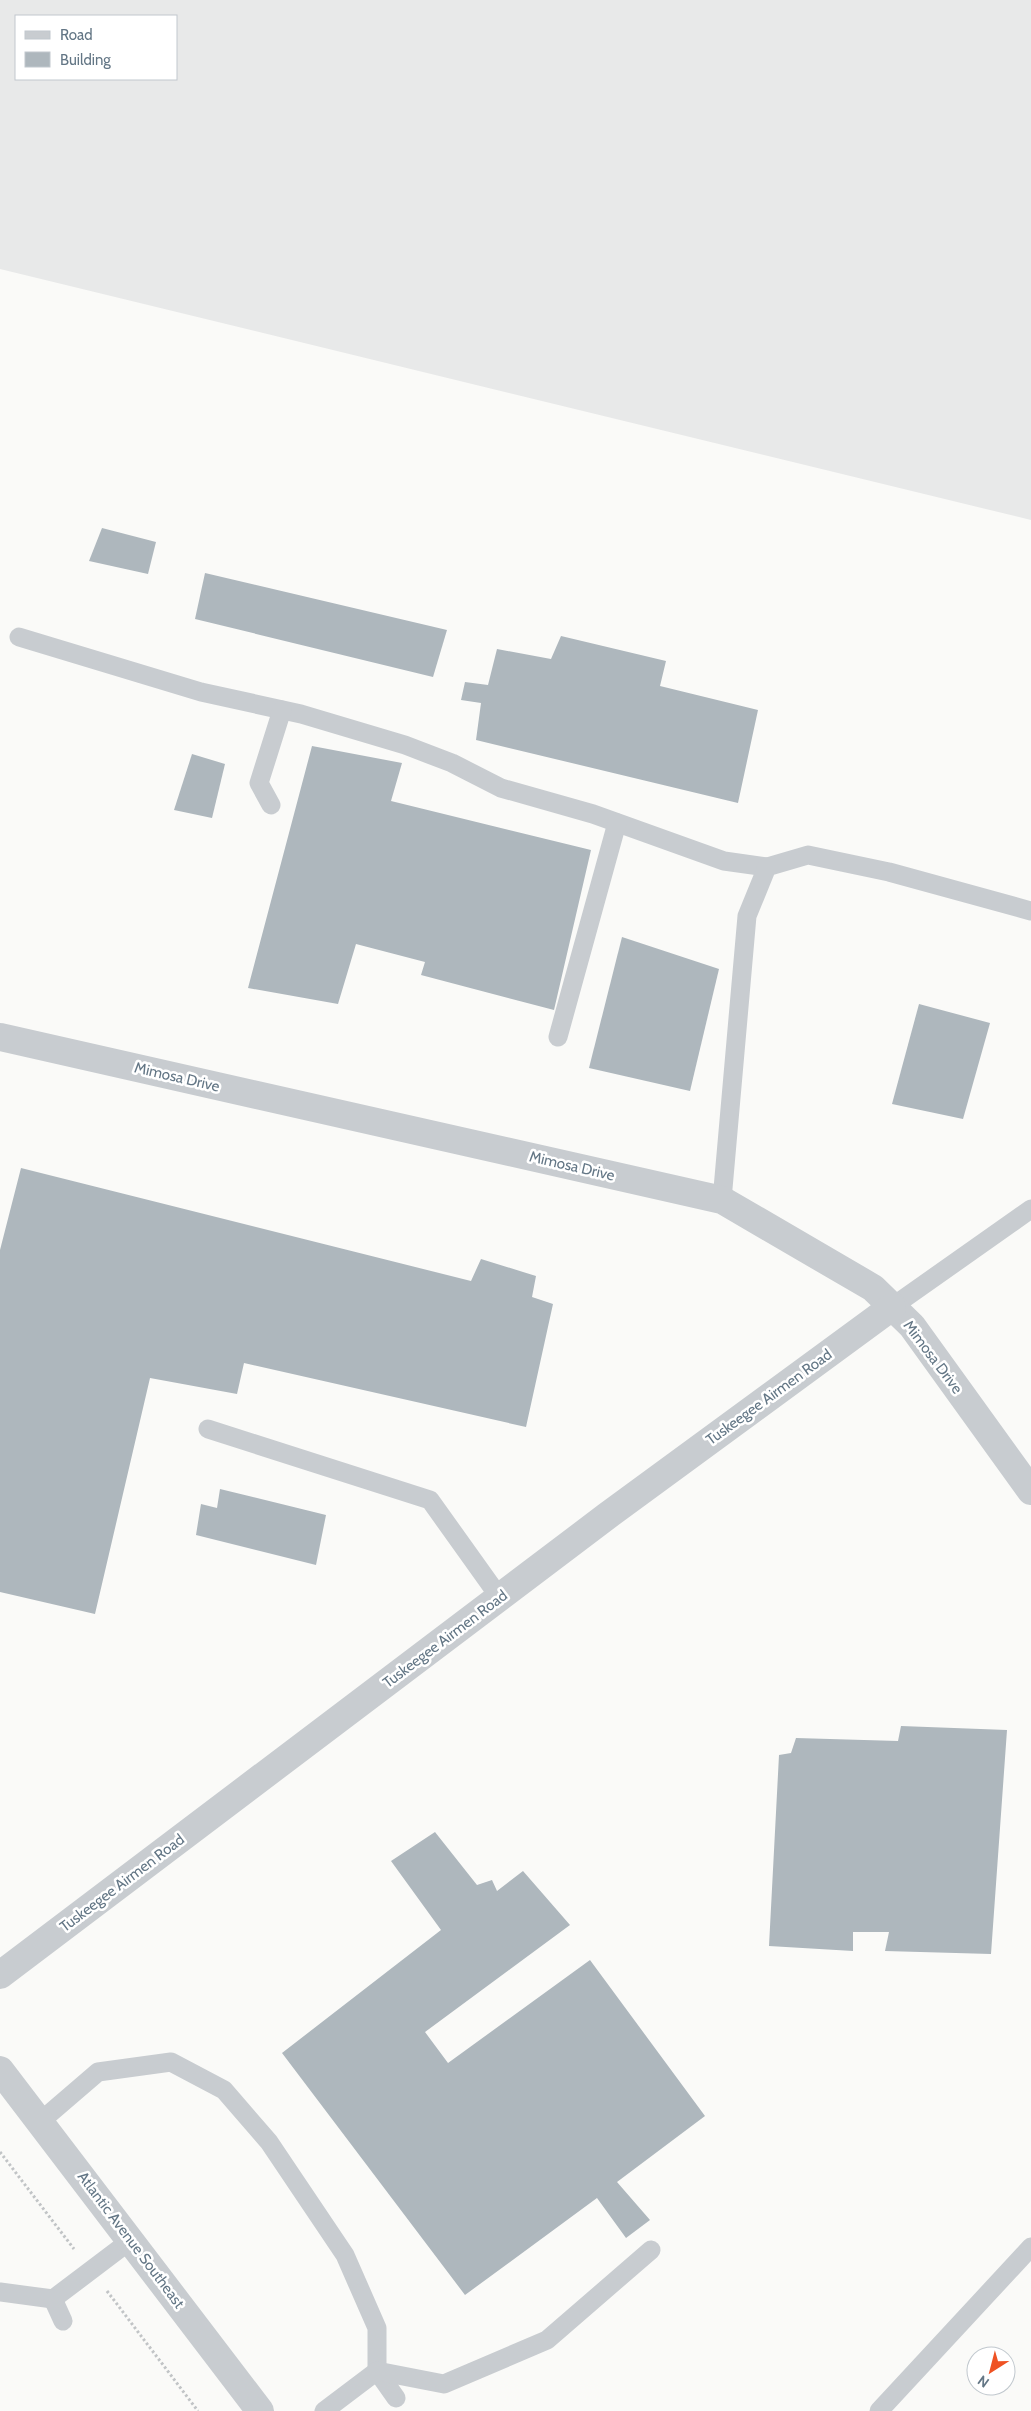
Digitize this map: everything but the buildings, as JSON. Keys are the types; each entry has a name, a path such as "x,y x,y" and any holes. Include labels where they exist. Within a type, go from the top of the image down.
{"street":[{"name":"Mimosa Drive","path":"0,1037 722,1200 873,1288 912,1326 1031,1491"},
{"name":"Tuskeegee Airmen Road","path":"0,1975 500,1598 892,1307"},
{"name":"Atlantic Avenue Southeast","path":"0,2070 41,2121 260,2411"}],"lane":[{"path":"19,637 201,692 282,710 405,745 452,763 501,788 617,823 724,861 767,867 808,855 889,872 1031,911"},
{"path":"271,805 259,783 282,710"},
{"path":"558,1037 617,823"},
{"path":"722,1200 747,916 767,867"},
{"path":"892,1307 1031,1209"},
{"path":"208,1429 430,1500 500,1598"},
{"path":"41,2121 98,2072 171,2062 224,2090 269,2142 344,2255 377,2328 377,2371 396,2398"},
{"path":"0,2292 53,2299 131,2240"},
{"path":"879,2411 1031,2247"},
{"path":"324,2411 377,2371 444,2384 547,2340 651,2250"},
{"path":"53,2299 63,2322"}],"shaded area":[{"path":"0,0 1031,0 1031,520 0,269"}]}
